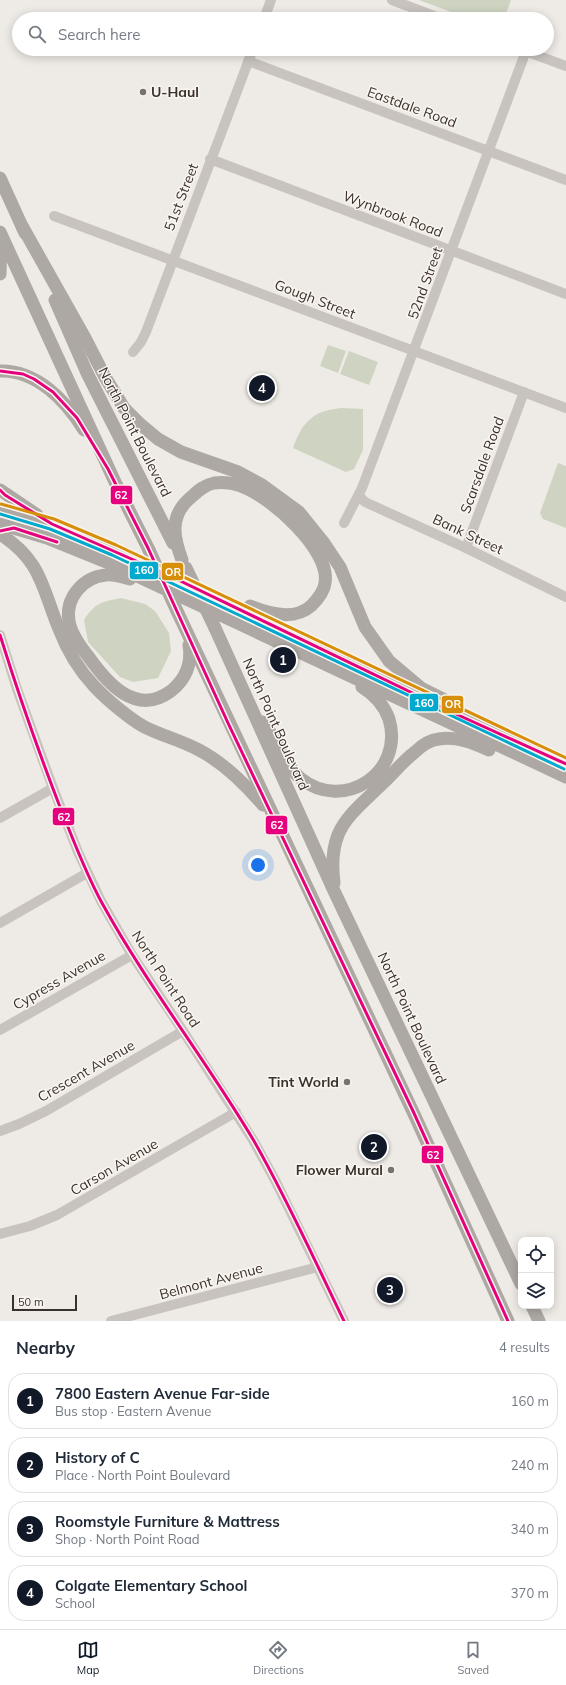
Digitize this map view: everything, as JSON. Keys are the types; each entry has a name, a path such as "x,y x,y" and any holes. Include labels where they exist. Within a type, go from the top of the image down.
{"main road":[{"name":"North Point Boulevard","path":"0,178 87,373 215,628 335,893 518,1278"},
{"path":"22,226 85,338 105,377 124,408 158,439 191,457 238,472 262,485 299,512 324,543 340,567 365,627 389,661 421,688 445,700 456,714"},
{"path":"0,233 0,274"},
{"path":"0,233 188,636 414,1114 508,1321"},
{"path":"0,371 17,372 28,376 44,386 64,402 78,419 116,482"},
{"path":"168,575 214,591 261,611 280,615 292,614 308,608 321,595 325,583 325,571 322,560 297,527 261,497 242,486 226,483 214,483 201,488 184,503 174,525 175,542 184,564"},
{"path":"0,490 11,499 52,524"},
{"path":"0,509 52,524 96,542 168,575 456,714 566,764"},
{"path":"0,524 47,538 95,557 566,777"},
{"path":"0,531 14,528"},
{"path":"0,534 11,541 32,564 40,577 64,641 79,667 93,685 106,698 136,722 150,730 198,750 214,760 252,792 274,817"},
{"path":"160,587 111,575 95,577 74,593 70,600 69,621 72,632 94,665 115,689 134,698 145,699 159,697 166,694 184,678 191,657 188,636"},
{"path":"252,710 272,733 287,764 299,777 311,786 326,790 343,791 355,788 368,781 380,770 391,747 392,735 392,730 384,706 371,692 299,653"},
{"path":"335,893 332,867 335,843 342,827 355,811 421,747 439,739 455,739 468,741 522,763 539,764"},
{"path":"533,1309 539,1321"}],"street":[{"path":"266,12 270,0"},
{"path":"392,0 424,12"},
{"name":"51st Street","path":"132,352 144,338 250,56"},
{"name":"52nd Street","path":"344,523 359,496 452,251 489,151 521,56"},
{"path":"539,56 566,66"},
{"name":"Eastdale Road","path":"248,61 566,180"},
{"name":"Wynbrook Road","path":"210,159 566,294"},
{"name":"Gough Street","path":"54,216 566,408"},
{"name":"Scarsdale Road","path":"466,548 524,392"},
{"name":"Bank Street","path":"359,496 365,502 466,548 566,597"},
{"name":"North Point Road","path":"0,635 17,688 53,788 87,873 100,901 132,955 236,1112 276,1182 344,1321"},
{"path":"0,818 53,788"},
{"path":"0,923 87,873"},
{"name":"Cypress Avenue","path":"0,1030 132,955"},
{"name":"Crescent Avenue","path":"0,1131 46,1111 183,1030"},
{"name":"Carson Avenue","path":"0,1234 30,1226 57,1215 236,1112"},
{"name":"Belmont Avenue","path":"111,1321 318,1267"}],"green space":[{"path":"419,0 511,0 507,12 451,12"},
{"path":"328,345 346,351 338,373 320,366"},
{"path":"349,351 378,362 369,385 340,374"},
{"path":"341,408 363,409 363,450 354,469 346,472 293,448 300,431 310,419 323,412"},
{"path":"558,463 566,466 566,528 543,519 540,513"},
{"path":"121,598 145,604 155,611 169,633 171,651 158,678 133,682 120,677 88,642 84,620 88,614 99,604"}],"transit line":[{"name":"62","path":"0,371 23,374 34,379 53,392 77,418 108,469 148,548 228,723 413,1111 508,1321"},
{"name":"62","path":"0,490 5,495 52,524 168,575 456,714 566,764"},
{"name":"OR","path":"1,504 54,519 116,545 566,758"},
{"name":"160","path":"0,514 50,529 112,555 564,769"},
{"name":"62","path":"0,531 14,528 57,542"},
{"name":"62","path":"0,635 21,700 52,786 90,879 102,903 157,993 236,1111 254,1141 289,1208 344,1321"}],"place":[{"name":"U-Haul","path":"143,92"},
{"name":"Colgate Elementary School","path":"262,388"},
{"name":"7800 Eastern Avenue Far-side","path":"283,660"},
{"name":"Tint World","path":"347,1082"},
{"name":"History of C","path":"374,1147"},
{"name":"Flower Mural","path":"391,1170"},
{"name":"Roomstyle Furniture & Mattress","path":"390,1290"}]}
